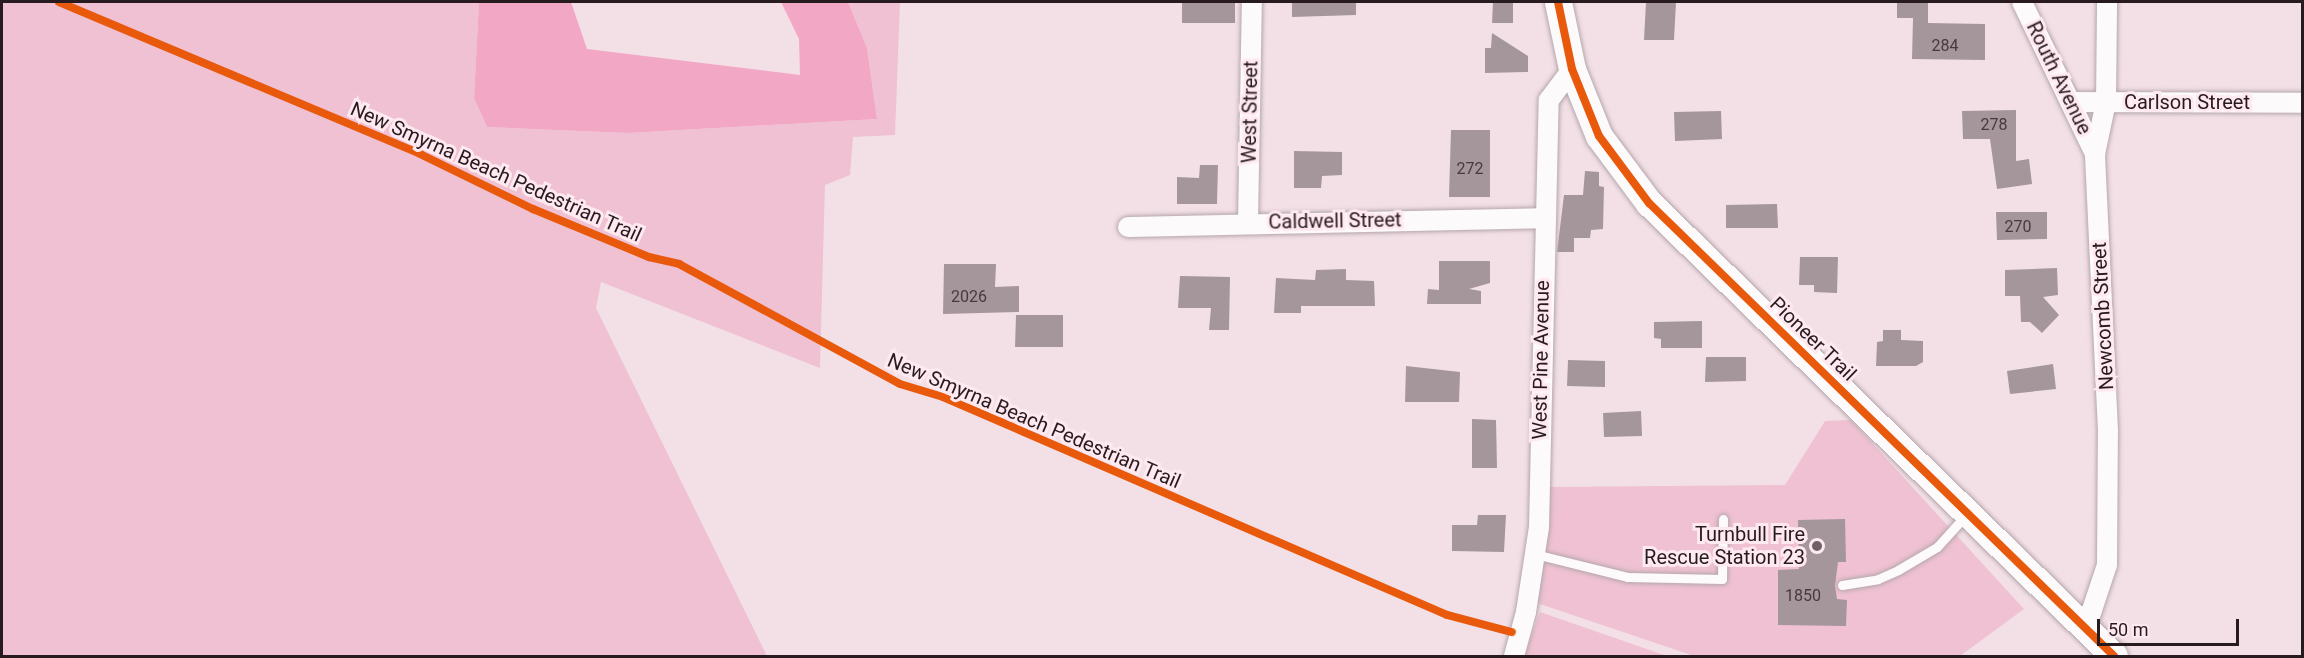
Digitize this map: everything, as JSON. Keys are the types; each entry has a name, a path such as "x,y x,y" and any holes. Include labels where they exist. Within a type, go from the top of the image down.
{"street":[{"name":"West Street","path":"1248,223 1252,2"},
{"name":"Pioneer Trail","path":"1558,2 1572,69 1599,136 1649,203 2114,657"},
{"name":"Routh Avenue","path":"2022,2 2095,154"},
{"name":"Newcomb Street","path":"2086,628 2107,565 2108,431 2095,154 2106,102 2106,2"},
{"name":"West Pine Avenue","path":"1514,657 1539,526 1543,218 1549,100 1572,69"},
{"name":"Carlson Street","path":"2071,102 2302,103"},
{"name":"Caldwell Street","path":"1128,227 1543,218"}],"lane":[{"path":"1842,585 1878,579 1898,570 1937,547 1968,513"},
{"path":"1535,554 1628,577 1722,579 1723,519"}],"shaded area":[{"path":"2,2 479,2 474,98 487,127 628,133 877,119 867,48 848,2 900,2 895,135 853,137 850,175 825,185 820,368 601,282 596,308 767,656 2,656"},
{"path":"479,2 571,2 587,49 800,75 799,39 781,2 848,2 867,48 877,119 628,133 487,127 474,98"},
{"path":"1851,420 2024,609 1960,656 1694,656 1537,603 1549,487 1785,485 1825,421"},
{"path":"1540,612 1667,656 1524,656"}],"building":[{"path":"1182,2 1235,2 1235,23 1182,23"},
{"path":"1292,2 1356,2 1356,15 1292,17"},
{"path":"1493,2 1513,2 1513,23 1492,23"},
{"path":"1646,2 1676,2 1674,40 1644,40"},
{"path":"1897,2 1928,2 1928,23 1985,24 1985,60 1912,59 1913,18 1897,18"},
{"path":"1492,33 1528,56 1528,72 1485,73 1485,48 1491,48"},
{"path":"2016,110 2016,161 2029,159 2032,184 1997,189 1990,139 1963,139 1962,111"},
{"path":"1721,111 1722,139 1675,141 1674,112"},
{"path":"1451,130 1490,130 1490,197 1449,197"},
{"path":"1294,151 1342,152 1342,175 1322,176 1321,188 1294,188"},
{"path":"1200,165 1218,165 1217,204 1177,204 1177,177 1199,178"},
{"path":"1585,171 1599,172 1599,186 1604,187 1603,229 1591,230 1590,238 1574,238 1574,252 1557,252 1564,195 1583,195"},
{"path":"1777,204 1778,228 1726,228 1726,205"},
{"path":"1996,212 2047,212 2047,239 1997,240"},
{"path":"1800,257 1838,257 1837,293 1814,292 1814,285 1799,285"},
{"path":"1439,261 1490,261 1490,283 1469,289 1481,291 1481,304 1427,304 1428,289 1439,290"},
{"path":"944,264 996,264 995,287 1019,286 1019,312 943,314"},
{"path":"2057,268 2058,295 2043,297 2059,315 2042,333 2030,322 2021,322 2020,296 2005,296 2005,270"},
{"path":"1346,269 1346,280 1374,281 1375,306 1301,306 1301,313 1274,313 1276,278 1315,280 1316,270"},
{"path":"1180,276 1230,277 1229,330 1209,330 1211,308 1178,308"},
{"path":"1016,315 1063,315 1063,347 1015,347"},
{"path":"1702,321 1702,348 1661,348 1661,339 1654,338 1654,322"},
{"path":"1883,330 1901,330 1901,340 1923,341 1923,362 1916,366 1876,366 1877,342 1883,341"},
{"path":"1706,357 1746,357 1746,381 1705,382"},
{"path":"1568,360 1605,361 1605,387 1567,386"},
{"path":"2053,364 2056,389 2010,394 2007,371"},
{"path":"1406,366 1460,372 1459,402 1405,402"},
{"path":"1641,411 1642,436 1604,437 1603,413"},
{"path":"1472,419 1496,420 1497,468 1472,468"},
{"path":"1478,515 1506,515 1504,552 1452,551 1452,525 1477,525"},
{"path":"1845,519 1846,562 1838,562 1835,586 1837,599 1847,600 1846,626 1778,625 1778,570 1799,569 1798,520"}],"cycle path":[{"name":"New Smyrna Beach Pedestrian Trail","path":"59,2 420,154 533,209 649,257 679,264 900,384 943,397 1447,615 1512,632"},
{"path":"1558,2 1572,69 1599,136 1649,203 2114,656"}],"place":[{"name":"Turnbull Fire Rescue Station 23","path":"1817,546"}]}
